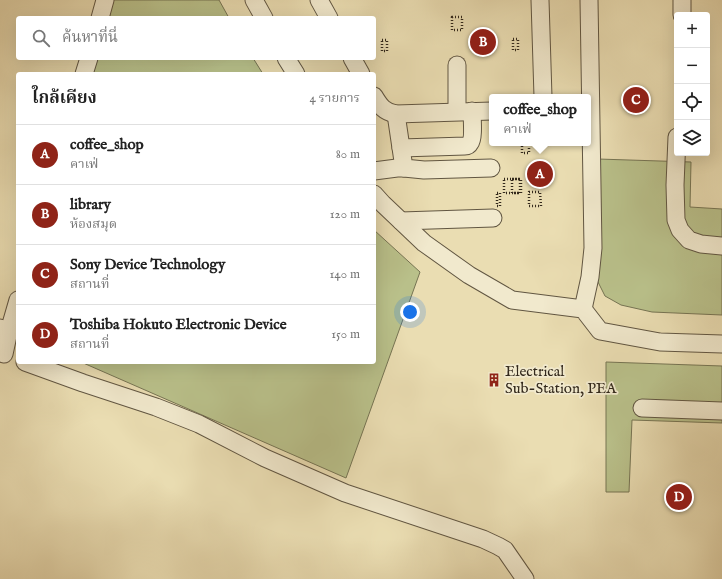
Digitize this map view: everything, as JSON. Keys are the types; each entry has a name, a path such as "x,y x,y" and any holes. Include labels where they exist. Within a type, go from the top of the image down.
{"street":[{"path":"101,16 105,0"},
{"path":"254,0 263,16"},
{"path":"319,0 328,16"},
{"path":"540,0 543,94"},
{"path":"589,0 589,94"},
{"path":"682,0 682,12"},
{"path":"85,72 88,60"},
{"path":"287,60 295,72"},
{"path":"353,60 360,72"},
{"path":"401,148 469,145 472,137 465,111 457,65"},
{"path":"376,100 389,113 396,114 489,111"},
{"path":"396,114 401,148 400,168"},
{"path":"583,309 590,277 593,248 590,146"},
{"path":"676,156 676,220 680,230 689,240 701,244 722,246"},
{"path":"376,171 400,168 424,170 491,168"},
{"path":"376,196 424,243 469,275 512,300 583,309 600,331 660,342 722,344"},
{"path":"401,222 456,219 497,212"},
{"path":"7,355 5,329 16,304"},
{"path":"30,364 82,384 156,407 199,424 266,458 345,493 483,539 505,550 525,579"},
{"path":"642,408 722,411"}],"path":[{"path":"452,17 462,17 462,30 452,30 452,17"},
{"path":"514,39 518,39 518,50 514,50 514,39"},
{"path":"382,40 387,40 387,51 382,51 382,40"},
{"path":"522,146 522,153 528,153 528,146"},
{"path":"504,179 520,179 520,193 504,193 504,179"},
{"path":"512,180 520,180 520,193 512,193 512,180"},
{"path":"528,192 540,192 541,206 528,206 528,192"},
{"path":"497,193 500,193 497,212 497,193"}],"green space":[{"path":"107,0 219,0 228,16 102,16"},
{"path":"89,60 254,60 262,72 86,72"},
{"path":"598,159 691,162 690,207 722,209 722,315 652,312 621,305 605,296 596,278"},
{"path":"376,232 420,272 346,478 86,364 376,364"},
{"path":"606,362 722,366 722,423 632,420 629,492 606,492"}],"place":[{"name":"library","path":"483,42"},
{"name":"Sony Device Technology","path":"636,100"},
{"name":"coffee_shop","path":"540,174"},
{"name":"Electrical Sub-Station, PEA","path":"494,380"},
{"name":"Toshiba Hokuto Electronic Device","path":"679,497"}]}
